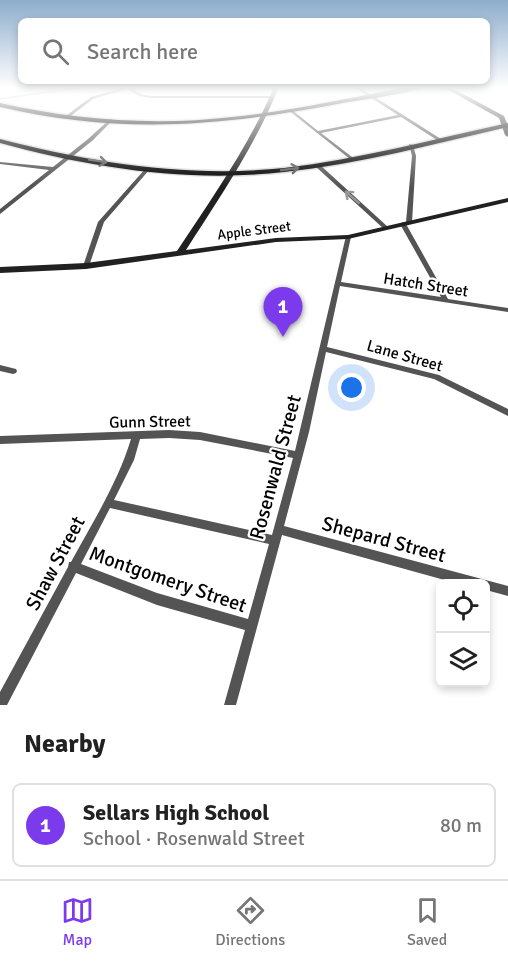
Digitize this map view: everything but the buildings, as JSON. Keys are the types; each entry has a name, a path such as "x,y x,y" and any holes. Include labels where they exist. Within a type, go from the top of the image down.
{"main road":[{"path":"111,120 193,123 218,120"},
{"path":"0,141 69,156 148,169 231,174 317,165 507,126"}],"street":[{"path":"0,212 111,120"},
{"path":"180,253 263,120"},
{"path":"303,120 350,158"},
{"path":"318,132 381,120"},
{"path":"407,120 439,140"},
{"path":"507,126 508,135"},
{"path":"411,145 414,156 406,223 446,301"},
{"path":"0,163 53,169"},
{"path":"317,165 387,228"},
{"path":"86,266 100,222 148,169"},
{"name":"Apple Street","path":"0,270 86,266 276,240 348,237 508,200"},
{"name":"Rosenwald Street","path":"230,705 298,455 348,237"},
{"name":"Hatch Street","path":"339,284 508,310"},
{"name":"Lane Street","path":"323,349 436,377 508,413"},
{"path":"0,368 13,371"},
{"name":"Gunn Street","path":"0,440 136,435 213,437 298,455"},
{"name":"Shaw Street","path":"0,705 108,503 129,460 136,435"},
{"path":"108,503 274,540"},
{"name":"Shepard Street","path":"278,529 462,579"},
{"name":"Montgomery Street","path":"73,566 157,599 251,626"},
{"path":"490,586 508,591"}],"place":[{"name":"Sellars High School","path":"283,337"}]}
